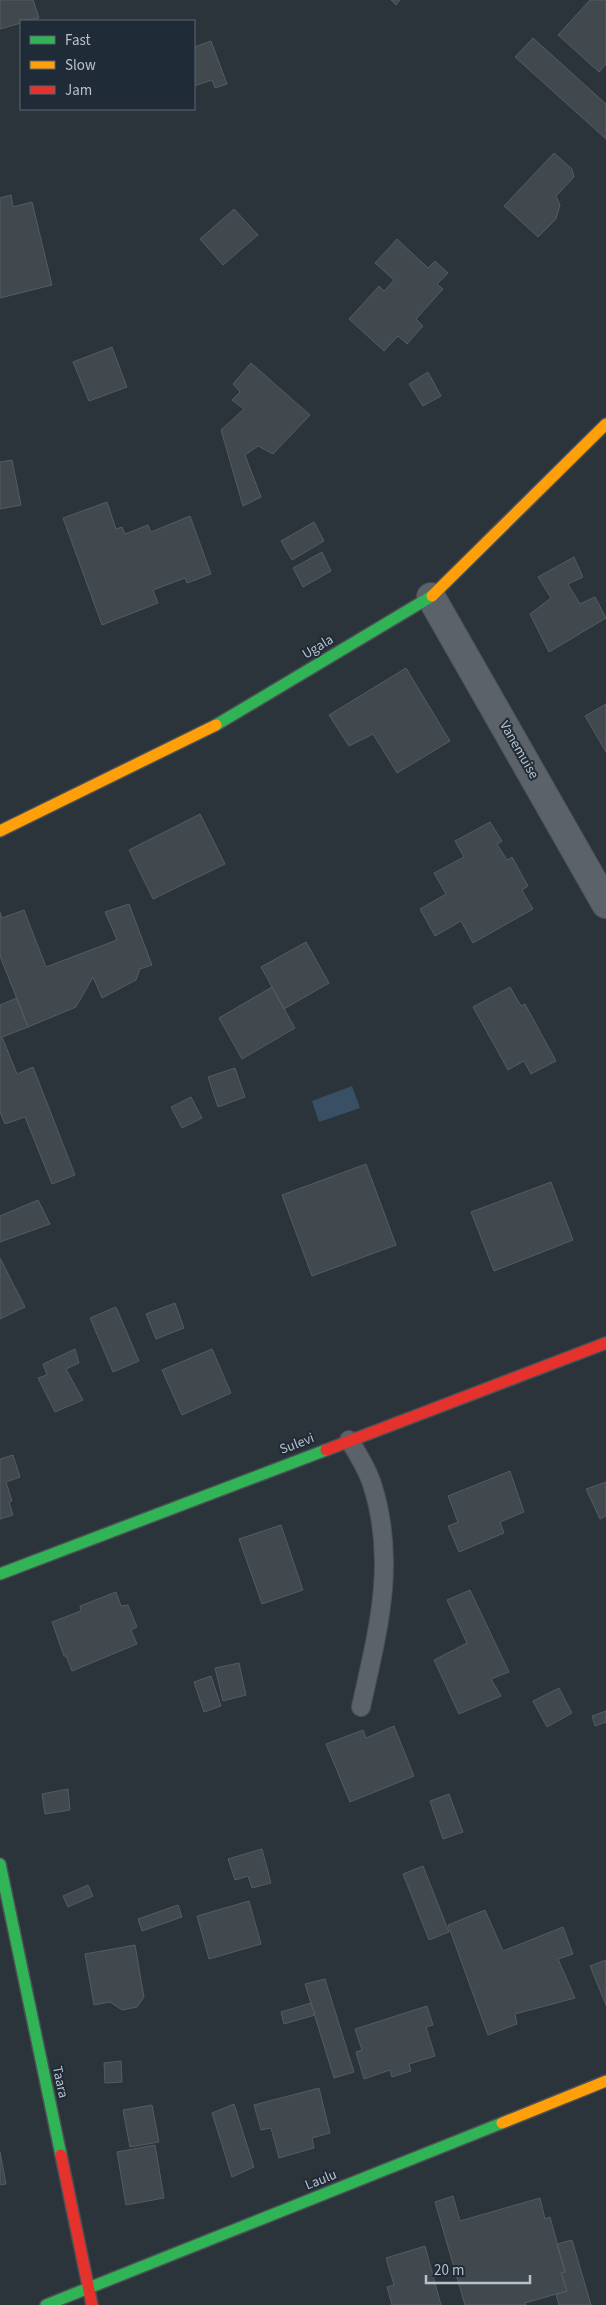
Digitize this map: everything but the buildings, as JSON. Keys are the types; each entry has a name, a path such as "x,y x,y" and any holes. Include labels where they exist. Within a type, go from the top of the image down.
{"street":[{"name":"Ugala","path":"0,831 217,724 431,597 606,424"},
{"name":"Vanemuise","path":"431,597 604,897"},
{"name":"Sulevi","path":"0,1574 606,1343"},
{"name":"Taara","path":"0,1864 92,2305"},
{"name":"Laulu","path":"46,2305 606,2081"}],"lane":[{"path":"349,1440 372,1484 383,1529 386,1574 376,1637 361,1707"}],"water":[{"path":"352,1086 360,1108 319,1122 312,1101"}],"traffic: fast":[{"path":"216,725 432,596"},
{"path":"0,1574 326,1450"},
{"path":"0,1864 61,2155"},
{"path":"46,2305 502,2123"}],"traffic: slow":[{"path":"432,596 606,424"},
{"path":"0,831 216,725"},
{"path":"502,2123 606,2081"}],"traffic: jam":[{"path":"326,1450 606,1343"},
{"path":"61,2155 92,2305"}]}
